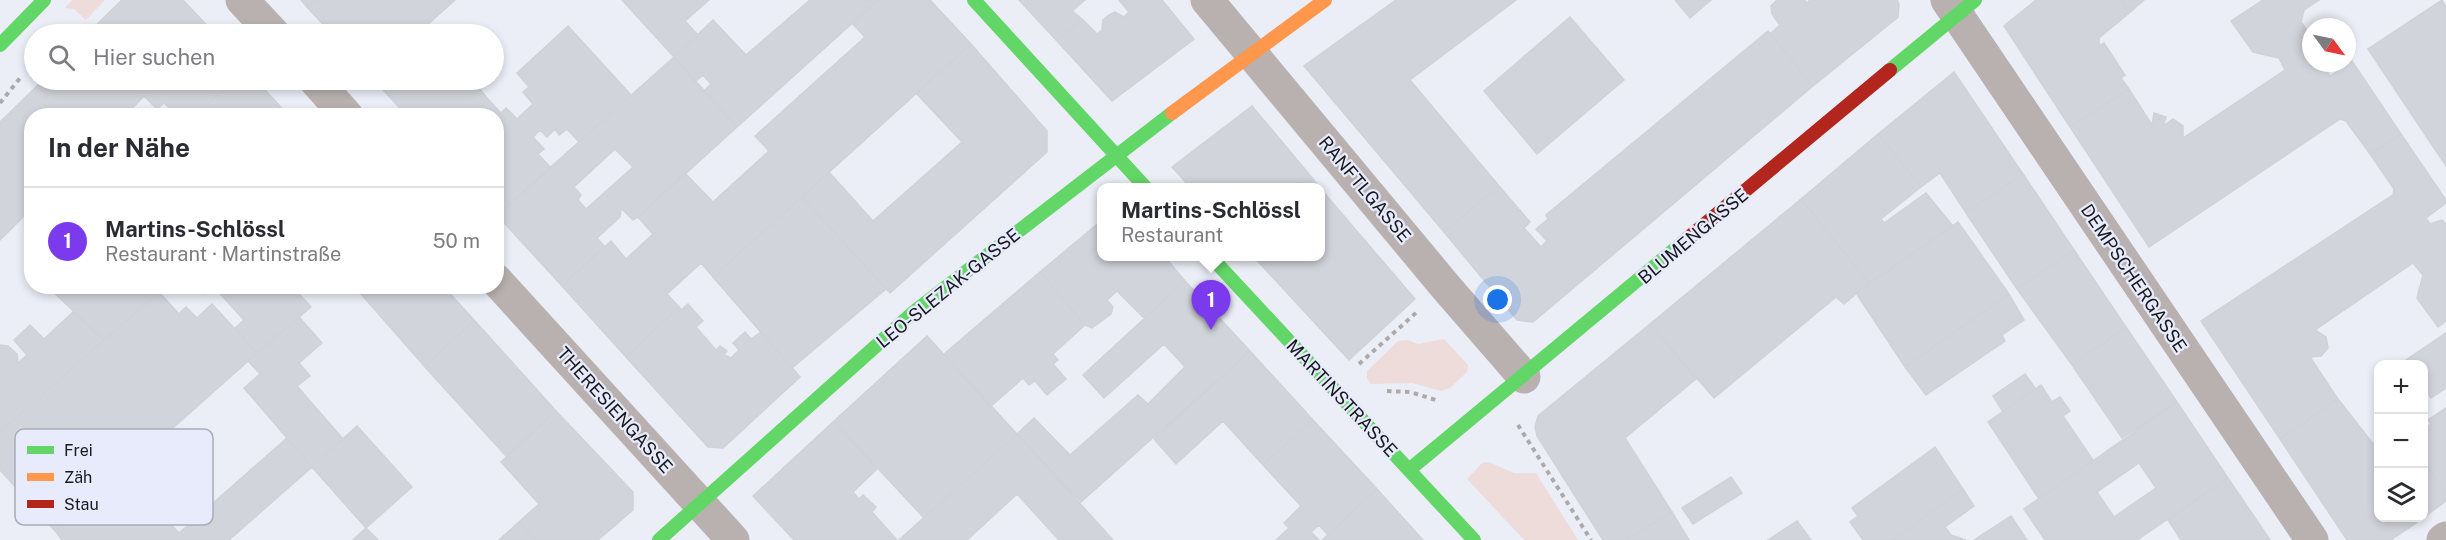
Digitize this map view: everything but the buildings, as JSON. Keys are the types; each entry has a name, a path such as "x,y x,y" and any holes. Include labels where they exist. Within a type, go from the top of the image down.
{"street":[{"path":"0,45 44,0"},
{"path":"242,0 265,24"},
{"path":"974,0 1141,183"},
{"name":"RANFTLGASSE","path":"1207,0 1445,286 1512,386"},
{"name":"LEO-SLEZAK-GASSE","path":"659,540 915,311 1070,192 1115,154 1325,0"},
{"name":"BLUMENGASSE","path":"1409,470 1512,386 1960,5"},
{"name":"DEMPSCHERGASSE","path":"1960,5 2312,540"},
{"path":"324,90 340,108"},
{"name":"MARTINSTRASSE","path":"1215,261 1474,540"},
{"name":"THERESIENGASSE","path":"504,289 733,540"}],"path":[{"path":"1333,388 1445,286"},
{"path":"1512,386 1591,540"},
{"path":"1333,388 1410,392 1479,413"}],"shaded area":[{"path":"72,0 105,0 86,20 74,9 65,8"},
{"path":"1444,339 1468,365 1467,372 1450,388 1441,391 1412,383 1371,384 1367,378 1367,371 1398,341 1408,340 1418,344"},
{"path":"1489,462 1514,473 1536,473 1578,540 1524,540 1467,479 1482,463"}],"traffic: fast":[{"path":"0,45 44,0"},
{"path":"974,0 1141,183"},
{"path":"1890,70 1975,0"},
{"path":"659,540 915,311 1172,113"},
{"path":"1409,470 1687,239"},
{"path":"1215,261 1474,540"}],"traffic: slow":[{"path":"1172,113 1325,0"}],"traffic: jam":[{"path":"1687,239 1890,70"}],"place":[{"name":"Martins-Schlössl","path":"1211,330"}]}
